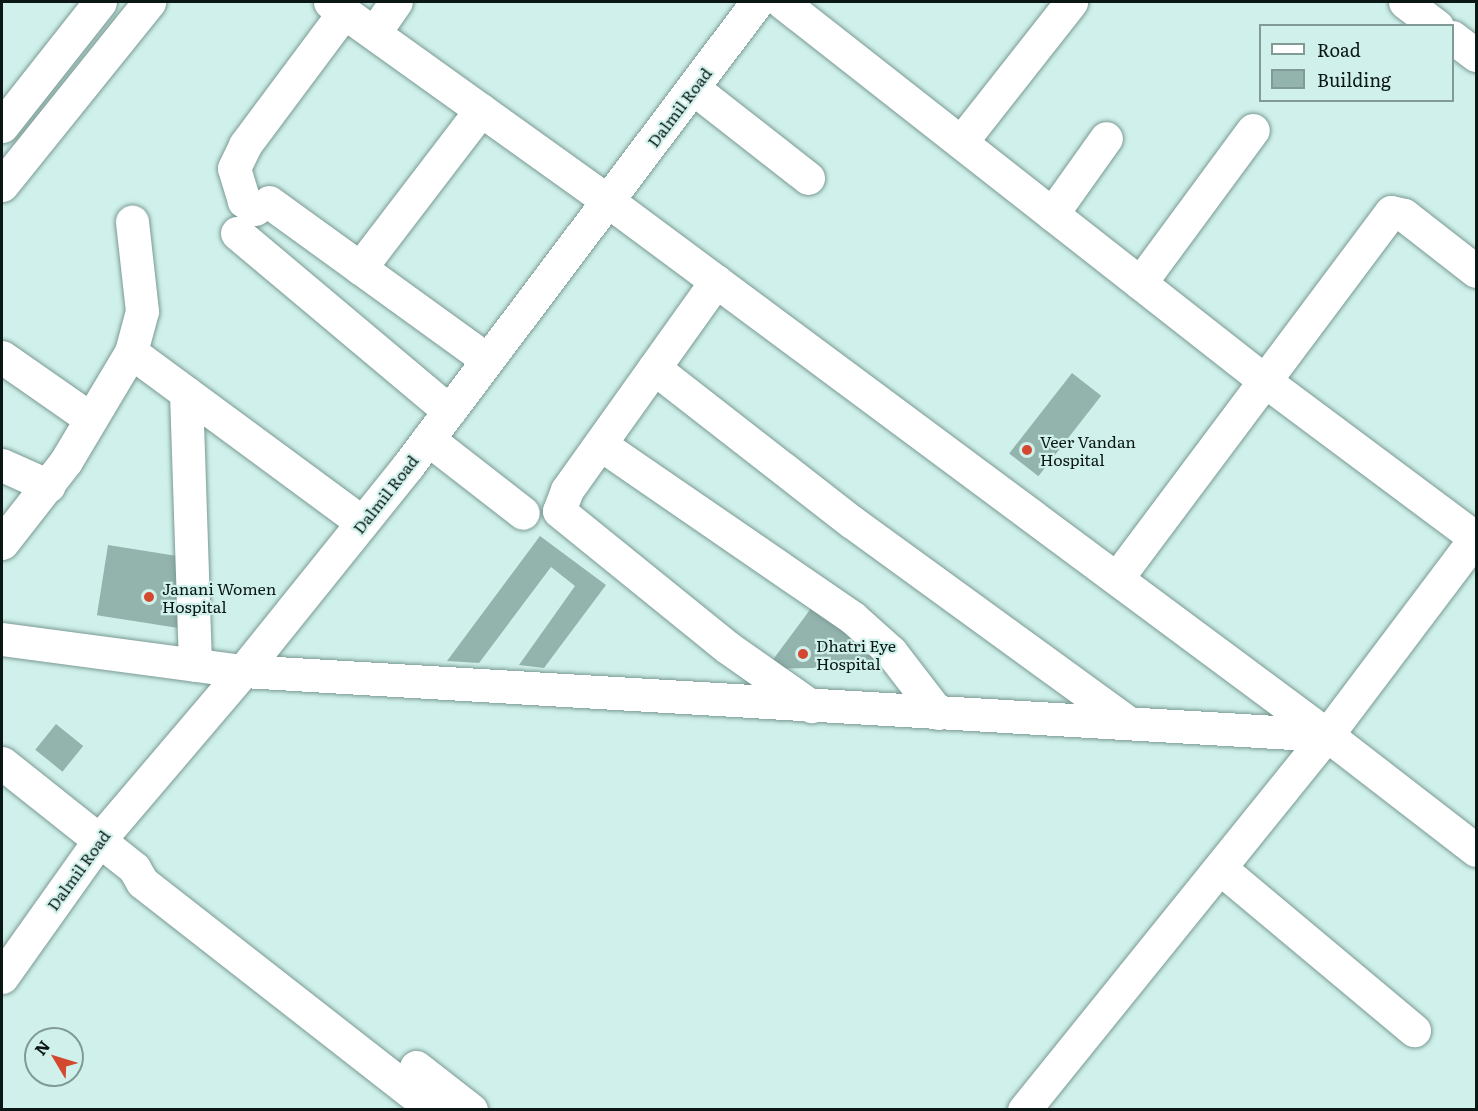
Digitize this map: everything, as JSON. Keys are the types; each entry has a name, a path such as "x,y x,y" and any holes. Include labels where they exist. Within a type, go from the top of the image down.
{"main road":[{"path":"2,126 15,91 99,2"},
{"path":"2,185 149,2"},
{"path":"374,33 396,2"},
{"name":"Dalmil Road","path":"2,977 100,839 243,671 428,439 757,2"},
{"path":"782,2 1265,381 1476,538 1328,735 1024,1110"},
{"path":"961,142 1071,2"},
{"path":"1405,2 1434,24"},
{"path":"449,411 253,215 244,201 234,168 245,145 337,7 608,201 1328,735 1476,850"},
{"path":"1454,38 1476,55"},
{"path":"693,88 808,177"},
{"path":"360,268 481,110"},
{"path":"1140,283 1253,129"},
{"path":"1052,214 1107,138"},
{"path":"1117,578 1391,212 1404,215 1476,271"},
{"path":"253,215 360,268 488,360"},
{"path":"2,543 49,486 131,352 142,311 132,222"},
{"path":"716,281 600,444 561,502 559,511 564,518 727,647 811,706"},
{"path":"131,352 362,522"},
{"path":"2,357 91,419"},
{"path":"654,368 852,522 1129,723"},
{"path":"186,393 195,665"},
{"path":"428,439 523,513"},
{"path":"600,444 853,618 897,659 938,713"},
{"path":"2,465 49,486"},
{"path":"2,639 243,671 1328,735"},
{"path":"2,763 100,839 134,868 142,882 232,938 365,1042 471,1110"},
{"path":"1220,868 1414,1030"},
{"path":"365,1042 434,1110"}],"building":[{"path":"1072,373 1101,396 1038,476 1009,453"},
{"path":"540,536 606,585 544,668 519,665 575,586 551,567 479,663 447,661"},
{"path":"108,545 188,558 177,628 97,615"},
{"path":"815,603 898,666 766,669"},
{"path":"56,724 83,746 62,772 35,750"}],"place":[{"name":"Veer Vandan Hospital","path":"1027,450"},
{"name":"Janani Women Hospital","path":"149,597"},
{"name":"Dhatri Eye Hospital","path":"803,654"}]}
